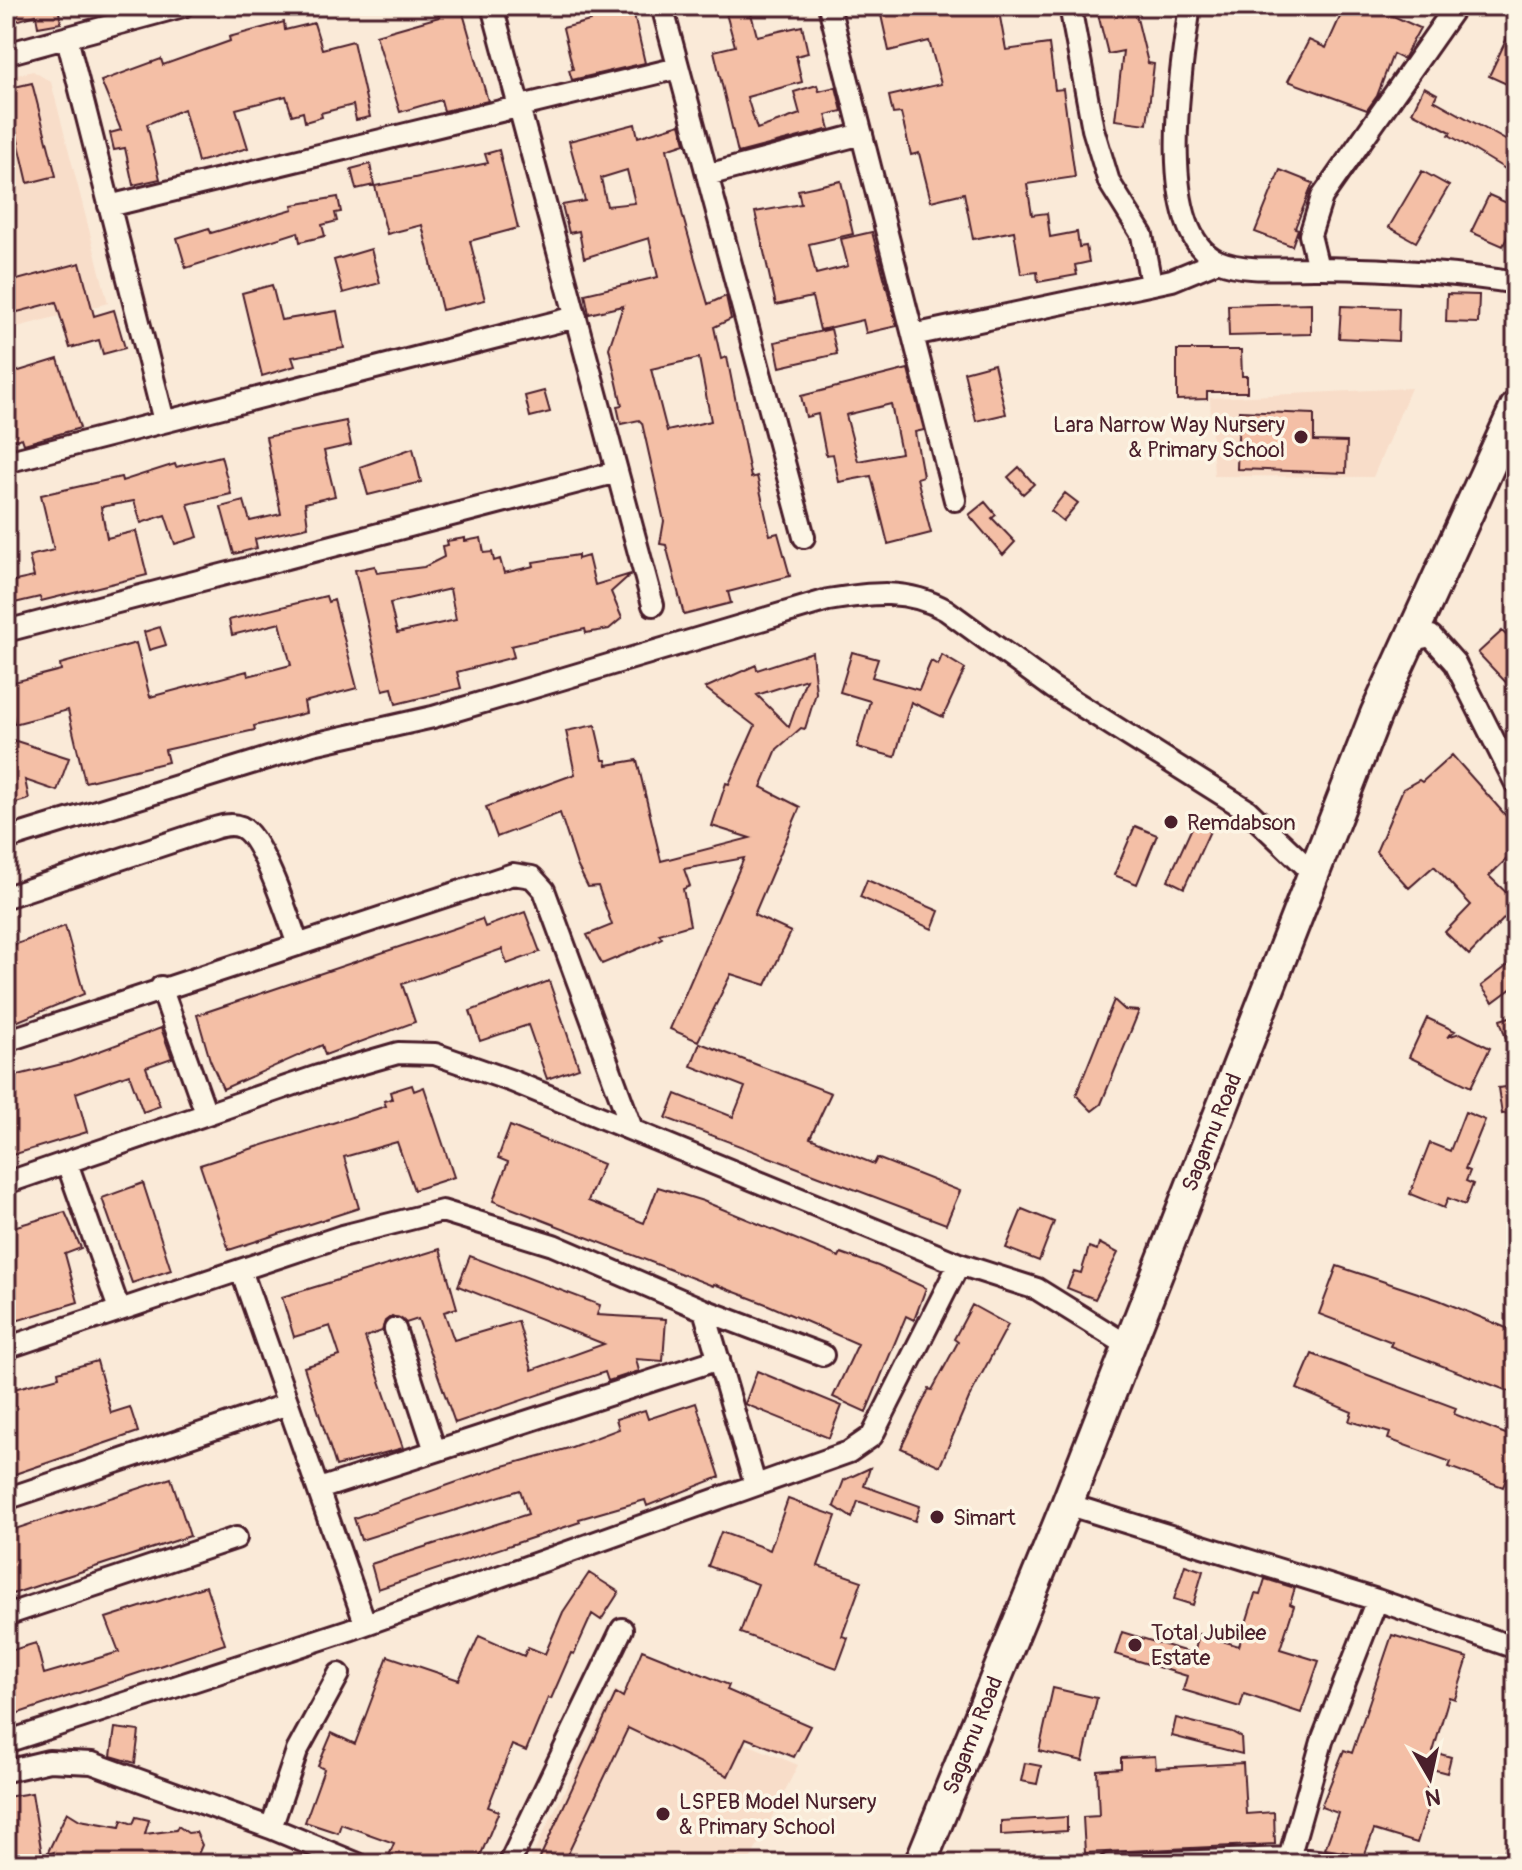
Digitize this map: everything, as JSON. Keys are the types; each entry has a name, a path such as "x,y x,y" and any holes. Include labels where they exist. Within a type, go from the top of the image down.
{"highway":[{"name":"Sagamu Road","path":"920,1864 1067,1504 1127,1345 1407,641 1516,407"}],"street":[{"path":"6,54 183,6"},
{"path":"492,6 653,605"},
{"path":"662,6 804,537"},
{"path":"829,6 955,500"},
{"path":"1070,6 1093,129 1109,182 1142,235 1151,284"},
{"path":"1190,6 1177,91 1175,133 1187,220 1199,245 1218,261 1268,269 1414,271 1516,283"},
{"path":"1318,268 1310,235 1322,197 1456,6"},
{"path":"67,38 164,421"},
{"path":"109,206 520,109 678,68"},
{"path":"707,175 862,134"},
{"path":"913,335 1172,280 1218,261"},
{"path":"6,462 576,317"},
{"path":"6,631 617,472"},
{"path":"6,839 313,744 433,717 815,603 889,592 927,600 946,610 1065,697 1247,810 1313,873"},
{"path":"1407,641 1431,636 1455,663 1516,784"},
{"path":"6,897 205,831 238,825 246,830 268,868 298,945"},
{"path":"6,1041 161,987 513,874 532,877 544,890 632,1129"},
{"path":"161,987 206,1113"},
{"path":"6,1183 354,1065 416,1052 435,1054 632,1129 959,1264 1037,1289 1127,1345"},
{"path":"67,1163 119,1309"},
{"path":"6,1348 403,1218 442,1211 553,1245 704,1310 823,1355"},
{"path":"6,1742 365,1623 849,1452 872,1436 959,1264"},
{"path":"241,1270 365,1623"},
{"path":"704,1310 755,1484"},
{"path":"395,1329 435,1451"},
{"path":"319,1489 719,1359"},
{"path":"6,1499 288,1404"},
{"path":"1067,1504 1377,1600 1516,1648"},
{"path":"6,1615 236,1538"},
{"path":"1289,1858 1323,1738 1377,1600"},
{"path":"509,1864 622,1629"},
{"path":"271,1828 297,1751 339,1674"},
{"path":"6,1771 49,1761 92,1763 271,1828 358,1864"},
{"path":"1512,1864 1516,1855"},
{"path":"1110,1864 1289,1858 1344,1864"}],"shaded area":[{"path":"33,71 51,82 108,303 6,330 6,78"},
{"name":"Lara Narrow Way Nursery & Primary School","path":"1411,388 1373,477 1214,476 1210,398"},
{"name":"LSPEB Model Nursery & Primary School","path":"615,1690 798,1765 748,1864 528,1864"}],"building":[{"path":"6,6 58,6 61,23 38,27 36,15 6,24"},
{"path":"436,6 461,6 488,101 444,111 441,100 400,112 376,35 439,17"},
{"path":"586,6 632,6 645,63 572,80 569,70 573,69 563,28 590,21"},
{"path":"724,6 749,6 757,36 802,26 808,53 796,56 802,82 747,97 757,129 800,114 794,92 817,85 819,91 836,87 842,111 826,115 830,129 738,153 714,51 735,46"},
{"path":"879,6 998,6 1006,50 1049,44 1055,90 1063,89 1075,177 1027,184 1032,215 1047,213 1050,237 1077,232 1079,247 1086,246 1089,262 1075,265 1077,275 1038,282 1037,272 1021,274 1014,231 973,239 964,193 931,201 919,153 911,155 901,113 893,114 889,96 941,84 929,41 889,51"},
{"path":"1096,6 1134,6 1148,63 1154,64 1147,124 1115,120 1123,51 1108,54"},
{"path":"1345,6 1371,6 1420,28 1403,59 1393,54 1377,96 1367,110 1288,81 1309,40 1326,48"},
{"path":"1516,19 1516,76 1511,86 1489,76"},
{"path":"284,22 285,30 314,23 322,49 353,41 370,117 356,120 353,105 321,113 322,117 305,122 303,112 292,115 286,96 236,109 248,148 198,162 184,109 147,124 160,179 133,185 125,148 114,150 110,133 121,130 101,81 161,59 163,65 230,41 229,37"},
{"path":"32,83 56,176 28,183 6,89"},
{"path":"1424,87 1437,94 1434,100 1516,146 1516,155 1507,170 1449,135 1451,132 1412,112"},
{"path":"635,124 638,137 680,124 685,143 667,149 683,217 708,304 726,296 731,319 714,327 721,359 727,357 751,478 757,476 770,535 778,533 790,576 728,592 731,603 684,615 666,545 660,544 664,521 642,423 639,420 621,424 617,406 622,405 609,348 623,306 589,314 585,294 658,277 649,238 584,258 579,231 569,233 562,205 585,201 569,141","holes":["627,170 635,203 607,206 601,178","699,358 711,421 667,431 651,369"]},
{"path":"499,150 518,228 470,241 485,300 442,310 422,225 387,234 375,186 488,163 485,154"},
{"path":"370,164 374,185 356,189 351,169"},
{"path":"1280,170 1313,183 1295,228 1298,229 1292,246 1255,232"},
{"path":"1422,171 1449,186 1416,242 1389,227"},
{"path":"841,181 853,234 809,244 816,274 848,266 841,239 872,232 897,326 866,333 863,320 820,330 812,297 776,305 755,212 801,204 798,190"},
{"path":"1489,195 1516,207 1516,219 1503,246 1471,232"},
{"path":"338,197 341,212 335,213 337,221 322,225 325,236 300,242 298,232 186,268 177,238 209,228 211,233 293,209 292,205"},
{"path":"371,249 380,283 343,293 334,260"},
{"path":"80,263 94,316 114,310 125,348 103,354 99,340 70,348 56,302 6,315 6,283"},
{"path":"272,285 281,320 337,311 344,348 292,357 295,366 262,376 242,293"},
{"path":"1447,294 1479,295 1478,323 1446,322"},
{"path":"1311,303 1311,334 1229,336 1228,305"},
{"path":"1341,306 1399,308 1398,341 1339,338"},
{"path":"831,329 837,354 780,367 775,342"},
{"path":"1177,350 1241,350 1242,376 1247,376 1247,392 1207,392 1207,399 1177,400"},
{"path":"58,359 80,428 24,444 22,438 6,443 6,375"},
{"path":"994,364 1006,414 976,421 964,372"},
{"path":"908,369 924,430 915,432 923,476 917,478 931,533 888,544 871,476 839,482 833,454 826,455 818,414 806,417 801,396","holes":["891,404 901,453 858,461 846,415"]},
{"path":"544,391 550,412 530,417 525,396"},
{"path":"1239,411 1314,414 1314,441 1347,442 1346,473 1237,469"},
{"path":"346,421 351,445 324,451 335,496 305,503 308,527 255,539 257,548 234,554 221,507 244,501 250,521 281,514 266,437"},
{"path":"413,448 421,482 368,495 360,467"},
{"path":"221,456 231,494 188,504 198,537 175,544 165,515 141,523 134,501 101,507 107,538 136,531 147,575 41,601 40,597 6,605 6,583 34,577 29,556 54,550 41,495 121,477 122,481 175,464 176,467"},
{"path":"1019,467 1034,484 1023,494 1008,477"},
{"path":"1065,493 1078,503 1063,521 1051,511"},
{"path":"985,502 996,515 992,518 1015,542 1003,555 969,515"},
{"path":"481,538 484,553 492,552 494,561 500,559 504,573 534,566 533,562 578,555 578,559 588,556 595,585 631,574 611,592 622,618 609,629 586,633 585,629 511,646 514,657 457,672 461,688 396,704 392,688 383,690 355,570 375,566 377,573 424,567 444,557 442,546 448,545 447,541","holes":["450,589 456,620 397,633 390,603"]},
{"path":"326,596 328,602 334,600 357,688 304,702 306,713 254,726 255,730 165,750 168,762 85,782 68,710 14,724 6,684 61,670 60,664 136,643 150,697 247,671 248,676 291,665 280,623 232,635 229,620"},
{"path":"160,627 166,645 149,650 144,632"},
{"path":"1502,631 1516,645 1516,693 1478,653"},
{"path":"812,652 816,693 805,729 801,728 777,749 761,787 800,807 754,915 791,932 766,985 731,974 698,1041 670,1029 744,858 684,869 690,886 683,889 690,925 659,934 662,938 602,964 587,935 612,925 598,886 588,887 577,865 560,813 497,837 486,807 575,774 566,731 595,725 607,765 637,760 661,861 750,838 712,826 726,783 729,784 755,726 705,688 756,665 757,670","holes":["806,679 789,727 757,695"]},
{"path":"852,652 878,659 872,677 919,690 931,661 938,665 942,655 965,669 943,717 911,702 895,757 857,747 870,701 840,692"},
{"path":"13,740 69,758 57,791 25,780 29,799 6,806 6,741"},
{"path":"1452,755 1516,827 1516,850 1489,876 1516,902 1516,906 1469,955 1445,932 1471,905 1434,866 1409,888 1376,852 1403,789 1419,780 1422,782"},
{"path":"1194,823 1210,831 1184,888 1168,880"},
{"path":"1135,826 1157,835 1137,884 1114,875"},
{"path":"867,880 939,911 932,929 860,897"},
{"path":"525,912 540,952 507,964 502,949 402,984 415,1022 325,1055 322,1045 223,1089 210,1060 197,1015 482,919 485,927"},
{"path":"65,926 84,994 6,1026 6,948"},
{"path":"1516,959 1516,985 1493,1002 1481,986"},
{"path":"549,981 579,1068 547,1079 528,1025 480,1041 470,1011"},
{"path":"1114,1000 1125,1010 1139,1011 1101,1104 1092,1111 1076,1095"},
{"path":"1516,1015 1516,1061 1513,1061 1500,1020"},
{"path":"1427,1018 1455,1031 1447,1037 1460,1033 1490,1048 1471,1087 1409,1057"},
{"path":"161,1028 172,1058 146,1067 160,1106 143,1112 129,1074 76,1093 87,1132 6,1157 6,1078 70,1062"},
{"path":"700,1043 831,1093 810,1138 874,1164 877,1158 960,1191 946,1224 666,1118 676,1094 733,1117 745,1087 691,1066"},
{"path":"412,1085 414,1091 424,1087 454,1177 414,1190 397,1142 344,1157 359,1208 229,1250 200,1165 386,1106 384,1101 392,1099 390,1092"},
{"path":"1516,1086 1516,1112 1502,1114 1498,1088"},
{"path":"1465,1112 1485,1120 1465,1169 1470,1171 1466,1181 1473,1184 1465,1205 1448,1198 1444,1208 1410,1194 1430,1143 1450,1151"},
{"path":"510,1126 603,1164 588,1201 644,1223 658,1187 703,1201 839,1257 841,1253 878,1266 926,1288 914,1320 906,1316 866,1412 833,1397 858,1344 766,1304 493,1201 508,1162 498,1158"},
{"path":"143,1183 171,1270 132,1283 102,1198"},
{"path":"1022,1209 1054,1222 1039,1261 1006,1248"},
{"path":"65,1212 81,1248 65,1254 78,1302 6,1324 6,1229"},
{"path":"1099,1243 1118,1253 1095,1299 1067,1288 1074,1271 1081,1273 1089,1247 1097,1250"},
{"path":"440,1249 457,1308 444,1312 454,1340 518,1321 532,1370 604,1344 458,1286 470,1256 600,1305 597,1315 666,1319 663,1361 636,1359 639,1371 608,1381 605,1372 455,1423 418,1319 406,1323 392,1316 385,1321 382,1331 365,1337 403,1448 336,1466 304,1367 340,1356 330,1326 294,1337 282,1297"},
{"path":"1337,1266 1439,1300 1516,1332 1516,1394 1390,1346 1392,1342 1319,1314"},
{"path":"972,1305 1008,1325 969,1398 940,1466 901,1448 929,1389 932,1390 958,1342 954,1339"},
{"path":"1312,1354 1456,1408 1454,1414 1516,1438 1516,1454 1503,1487 1449,1467 1451,1462 1388,1439 1390,1433 1349,1421 1352,1412 1297,1389"},
{"path":"97,1361 111,1413 130,1407 138,1432 6,1477 6,1391 59,1377 58,1372"},
{"path":"757,1371 842,1406 829,1438 745,1404"},
{"path":"696,1403 720,1477 647,1506 645,1500 579,1519 580,1522 378,1589 371,1564 528,1514 520,1490 361,1540 354,1518 500,1467 569,1448 619,1429 616,1419 645,1410 648,1419"},
{"path":"870,1468 864,1486 920,1506 915,1521 858,1501 852,1518 834,1506 844,1480"},
{"path":"171,1478 190,1536 6,1596 6,1532"},
{"path":"788,1499 836,1516 818,1566 862,1581 842,1636 848,1638 837,1668 740,1633 758,1584 708,1566 721,1532 770,1550"},
{"path":"1185,1565 1203,1571 1193,1605 1174,1599"},
{"path":"589,1573 619,1592 601,1620 592,1614 551,1699 548,1698 526,1751 512,1745 488,1807 499,1811 477,1864 395,1864 387,1861 394,1843 341,1824 338,1833 305,1822 324,1769 318,1766 332,1733 355,1744 388,1656 459,1680 479,1636 524,1656 528,1647 545,1654 563,1612"},
{"path":"1265,1579 1295,1588 1290,1604 1294,1606 1280,1649 1319,1661 1301,1713 1244,1694 1240,1707 1183,1690 1187,1676 1115,1654 1122,1632 1194,1654 1199,1634 1239,1646 1255,1594 1260,1595"},
{"path":"206,1586 225,1644 10,1716 6,1704 6,1652 36,1643 44,1674 119,1652 106,1618"},
{"path":"1392,1635 1468,1658 1455,1699 1449,1697 1433,1752 1451,1757 1447,1773 1432,1769 1423,1802 1429,1804 1417,1843 1374,1830 1361,1864 1351,1853 1325,1849 1338,1813 1321,1807 1344,1750 1352,1753"},
{"path":"642,1650 729,1685 727,1690 810,1726 794,1757 746,1738 728,1776 628,1728 563,1864 537,1864 616,1693 623,1697"},
{"path":"1053,1688 1097,1698 1083,1761 1039,1751"},
{"path":"1176,1718 1232,1732 1241,1737 1242,1754 1172,1736"},
{"path":"115,1728 139,1731 135,1763 111,1756"},
{"path":"1155,1756 1156,1768 1243,1763 1246,1814 1274,1812 1275,1844 1085,1853 1083,1817 1099,1816 1097,1770 1121,1768 1121,1758"},
{"path":"1025,1763 1041,1766 1037,1784 1021,1781"},
{"path":"32,1793 42,1855 12,1863 6,1797"},
{"path":"67,1812 80,1820 120,1827 122,1820 133,1824 136,1817 149,1820 145,1834 176,1830 178,1826 188,1833 196,1832 202,1845 194,1864 51,1864 54,1852 47,1854"},
{"path":"1067,1817 1067,1831 1001,1835 1001,1821"}],"place":[{"name":"Lara Narrow Way Nursery & Primary School","path":"1301,437"},
{"name":"Remdabson","path":"1171,822"},
{"name":"Simart","path":"937,1517"},
{"name":"Total Jubilee Estate","path":"1135,1645"},
{"name":"LSPEB Model Nursery & Primary School","path":"663,1814"}]}
